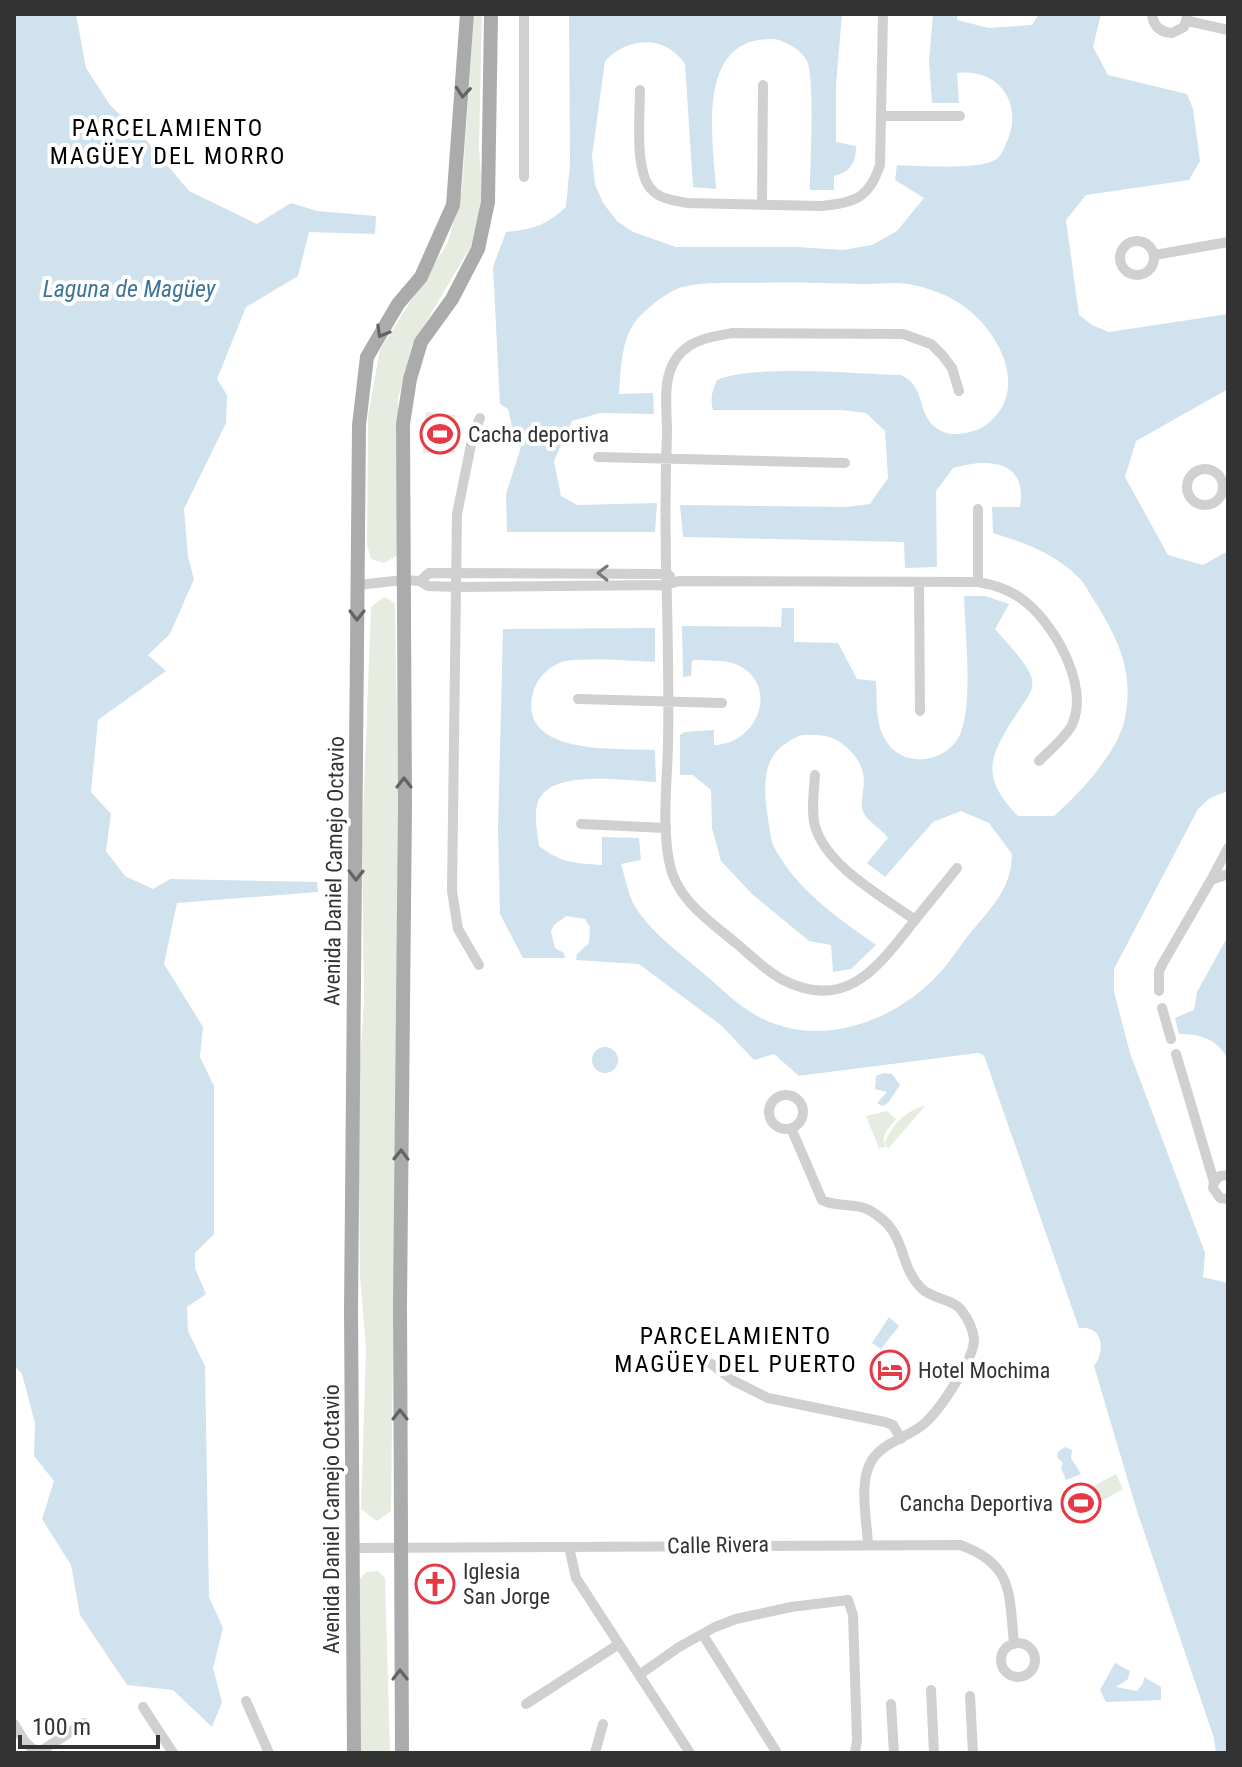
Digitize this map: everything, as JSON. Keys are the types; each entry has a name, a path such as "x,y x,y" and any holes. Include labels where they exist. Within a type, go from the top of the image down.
{"main road":[{"name":"Avenida Daniel Camejo Octavio","path":"354,1753 351,1310 359,425 367,357 398,304 421,277 453,205 467,14"},
{"path":"402,1753 403,424 410,379 421,342 452,299 478,249 488,202 491,14"}],"street":[{"path":"524,14 524,177"},
{"path":"640,90 642,170 652,190 667,199 687,203 821,206 858,199 873,185 880,165 883,14"},
{"path":"1152,14 1154,24 1165,33 1179,31 1188,17 1228,30"},
{"path":"762,204 763,85"},
{"path":"881,116 960,116"},
{"path":"1155,255 1228,242"},
{"path":"957,868 885,958 862,980 842,988 825,990 780,979 694,908 673,876 666,828 669,702 666,457 671,367 679,354 692,343 709,337 732,333 903,334 931,344 943,356 952,368 959,391"},
{"path":"479,965 458,929 452,891 457,514 473,435 480,418"},
{"path":"598,457 845,463"},
{"path":"1223,480 1228,467"},
{"path":"978,509 978,582"},
{"path":"420,581 429,573 457,572 679,581 978,582 1010,591 1029,604 1065,654 1075,678 1078,704 1071,726 1039,761"},
{"path":"358,585 403,580 420,581 428,586 457,587 666,580"},
{"path":"919,583 920,711"},
{"path":"578,699 722,703"},
{"path":"815,775 813,822 824,849 853,875 915,920"},
{"path":"581,824 666,828"},
{"path":"1159,991 1159,971 1228,848"},
{"path":"1211,880 1228,874"},
{"path":"1164,1014 1171,1038"},
{"path":"1176,1054 1215,1194 1228,1199"},
{"path":"791,1128 822,1200 842,1206 863,1207 881,1217 899,1240 918,1285 938,1300 958,1306 971,1326 974,1341 956,1381 927,1422 883,1448 872,1459 867,1472 868,1544"},
{"path":"1214,1182 1220,1176 1228,1175"},
{"path":"652,1363 681,1357 710,1363 759,1395 885,1422 893,1425 901,1439"},
{"name":"Calle Rivera","path":"353,1548 960,1545 979,1552 996,1564 1005,1580 1014,1644"},
{"path":"569,1547 576,1578 690,1753"},
{"path":"639,1675 679,1647 726,1623 766,1612 848,1600 853,1615 855,1753"},
{"path":"703,1635 777,1753"},
{"path":"526,1704 619,1644"},
{"path":"931,1690 934,1753"},
{"path":"970,1696 973,1753"},
{"path":"246,1701 269,1753"},
{"path":"891,1704 894,1753"},
{"path":"143,1707 173,1753"},
{"path":"14,1724 19,1740 31,1749 41,1751 84,1723"},
{"path":"595,1753 603,1724"}],"shaded area":[{"path":"474,14 482,14 479,147 482,193 475,239 412,346 398,399 398,555 384,563 371,559 367,545 368,415 380,350 448,242 462,190"},
{"name":"Cacha deportiva","path":"426,412 455,415 455,453 423,453"},
{"path":"384,597 395,603 399,849 391,1511 377,1521 361,1509 366,1349 360,1275 358,1092 364,1001 362,843 371,607"},
{"path":"925,1106 888,1149 885,1143 891,1130 906,1115"},
{"path":"887,1111 896,1119 885,1135 886,1147 879,1148 866,1116"},
{"name":"Cancha Deportiva","path":"1116,1474 1123,1489 1100,1502 1092,1487"},
{"name":"Cancha Deportiva","path":"1089,1489 1098,1504 1074,1517 1065,1502"},
{"path":"378,1571 385,1578 390,1753 360,1753 360,1579 366,1572"}],"water":[{"name":"Laguna de Magüey","path":"14,14 76,14 86,68 110,105 147,141 189,191 257,224 291,203 317,211 376,216 375,234 309,232 298,276 246,307 217,379 227,395 226,423 184,509 188,557 194,579 170,634 148,655 166,671 98,720 91,792 111,814 106,851 125,876 153,889 170,879 317,882 318,892 177,903 164,964 203,1027 200,1057 214,1086 214,1234 195,1253 195,1268 206,1294 187,1307 188,1331 205,1366 209,1597 223,1628 213,1668 222,1702 212,1727 173,1690 127,1685 80,1615 71,1565 42,1519 54,1481 34,1456 35,1423 22,1374 14,1365"},
{"path":"569,14 842,14 836,85 836,142 856,146 856,152 848,169 834,176 834,190 810,190 809,71 805,57 792,46 772,39 747,43 730,55 720,73 712,119 716,189 693,187 685,64 668,48 646,42 625,47 605,61 592,156 595,184 603,203 617,221 633,232 676,247 843,250 872,245 897,231 924,198 895,180 897,165 962,166 995,160 1003,151 1012,125 1009,100 995,82 984,76 957,73 959,103 932,103 929,61 933,14 957,14 957,20 989,28 1032,25 1039,14 1101,14 1093,47 1108,75 1187,94 1193,109 1200,161 1189,180 1086,195 1066,220 1079,315 1092,325 1109,332 1228,314 1228,389 1136,441 1125,477 1168,555 1203,565 1228,551 1228,791 1210,798 1198,809 1114,969 1114,992 1130,1053 1205,1253 1203,1277 1228,1283 1228,1753 1216,1753 1214,1738 1137,1511 1094,1366 1100,1353 1100,1340 1093,1331 1079,1328 984,1056 979,1053 799,1076 774,1054 754,1060 722,1026 639,964 576,960 577,954 589,943 590,927 585,919 566,916 554,925 551,932 555,948 564,953 565,958 523,958 500,914 498,829 503,629 655,628 655,662 562,662 542,675 536,685 532,697 533,716 542,730 576,745 655,750 656,782 591,779 557,784 545,791 538,802 539,846 568,861 602,865 602,837 639,838 641,860 621,864 634,905 648,924 745,1009 783,1026 806,1030 829,1030 874,1019 895,1009 933,980 997,899 1008,878 1012,854 989,823 961,811 933,822 885,877 867,863 888,838 866,817 863,810 864,776 855,756 840,742 819,735 803,735 788,742 772,757 766,776 773,846 807,891 876,945 851,969 833,972 831,945 809,941 752,894 721,861 712,828 711,790 693,775 680,775 680,735 714,730 714,745 729,742 752,725 760,699 758,686 751,674 733,663 694,660 691,676 683,677 682,626 781,627 782,608 794,608 794,642 838,643 857,679 876,681 878,720 886,741 904,756 926,759 947,751 961,732 965,718 967,647 964,596 985,596 1009,604 995,629 1030,673 1032,687 996,750 993,774 1005,801 1018,816 1054,816 1075,796 1114,745 1125,718 1127,702 1126,672 1118,644 1081,581 1050,556 993,533 992,507 1020,507 1018,479 1002,466 979,463 953,468 936,491 937,567 905,568 904,542 683,537 680,505 846,507 870,504 888,478 885,431 866,413 842,410 713,410 712,395 717,380 755,372 780,371 901,375 916,388 930,421 947,433 960,434 979,429 998,413 1006,397 1008,380 998,345 974,314 941,293 921,287 897,283 712,283 682,287 666,295 635,322 623,351 620,373 619,394 653,393 654,414 600,413 572,421 554,461 561,496 577,505 657,503 655,532 507,532 506,494 521,447 506,439 512,426 508,409 500,404 493,267 506,232 539,226 566,207 570,164"},
{"path":"1228,936 1228,1059 1208,1039 1179,1034 1175,1018 1194,1010 1197,992"},
{"path":"605,1047 614,1051 618,1060 614,1069 605,1073 596,1069 592,1060 596,1051"},
{"path":"892,1074 900,1085 887,1104 882,1106 877,1103 887,1092 875,1089 876,1076"},
{"path":"889,1317 899,1326 881,1349 872,1343"},
{"path":"1065,1447 1072,1450 1071,1458 1081,1474 1066,1480 1061,1468 1063,1463 1057,1457"},
{"path":"1115,1663 1130,1671 1128,1679 1116,1687 1137,1691 1144,1677 1161,1687 1161,1700 1106,1702 1100,1690"}],"pier":[{"path":"979,1053 984,1056 994,1084 991,1085 982,1058 978,1056 798,1080 799,1076"}],"place":[{"name":"Cacha deportiva","path":"440,434"},
{"name":"Hotel Mochima","path":"890,1370"},
{"name":"Cancha Deportiva","path":"1081,1503"},
{"name":"Iglesia San Jorge","path":"435,1584"}],"district":[{"name":"PARCELAMIENTO MAGÜEY DEL MORRO","path":"168,142"},
{"name":"PARCELAMIENTO MAGÜEY DEL PUERTO","path":"736,1350"}]}
